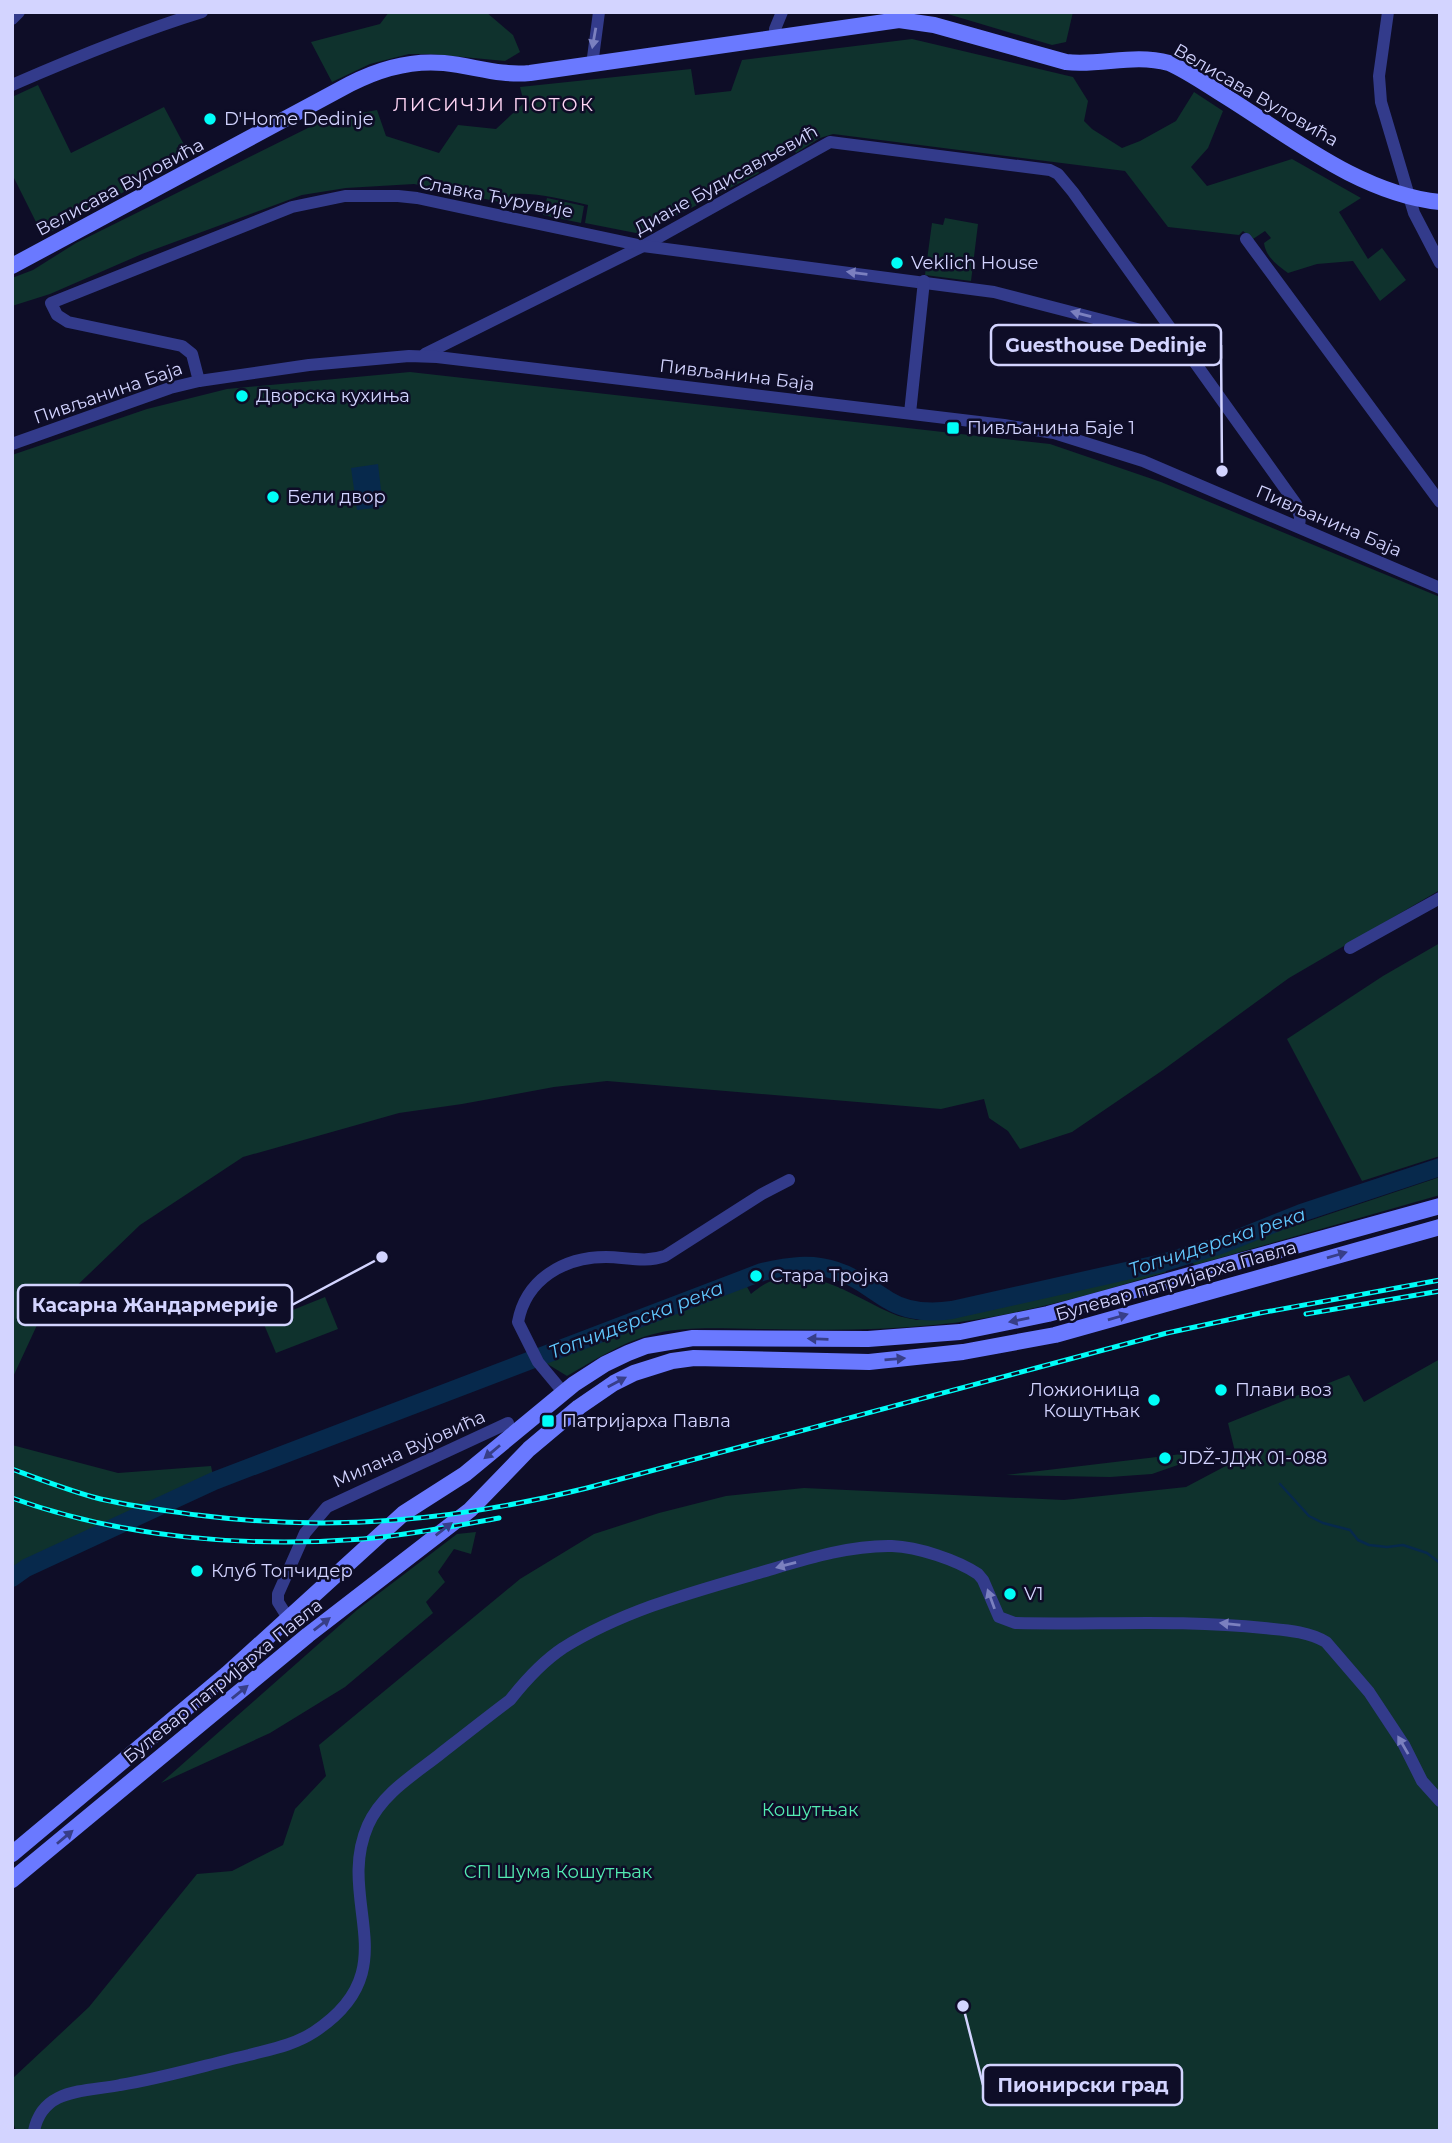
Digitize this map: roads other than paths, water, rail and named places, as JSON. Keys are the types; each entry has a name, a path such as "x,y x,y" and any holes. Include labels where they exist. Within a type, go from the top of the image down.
{"main road":[{"name":"Велисава Вуловића","path":"12,266 342,89 377,72 395,67 428,62 447,63 513,74 904,20 934,25 1066,62 1083,64 1153,58 1184,71 1289,137 1381,189 1440,202"},
{"name":"Булевар патријарха Павла","path":"12,1854 227,1674 389,1525 465,1474 563,1392 605,1364 628,1353 672,1340 715,1336 868,1339 960,1332 1048,1314 1440,1206"},
{"name":"Булевар патријарха Павла","path":"12,1881 308,1635 470,1510 529,1449 572,1412 595,1395 634,1373 672,1361 694,1359 869,1362 1001,1346 1055,1335 1440,1227"}],"street":[{"path":"12,19 19,12"},
{"path":"12,85 97,49 202,12"},
{"path":"592,65 599,12"},
{"path":"776,38 775,29 782,12"},
{"path":"1388,12 1379,90 1409,197 1420,227 1440,263"},
{"name":"Диане Будисављевић","path":"422,355 643,246 830,142 1055,171 1296,504 1300,517 1299,527"},
{"name":"Славка Ћурувије","path":"199,381 194,359 185,348 170,342 68,322 57,315 51,303 292,207 345,196 417,198 643,246 924,281 1000,294 1156,334 1169,328"},
{"path":"1246,239 1440,502"},
{"path":"910,413 924,281"},
{"name":"Пивљанина Баја","path":"12,444 199,381 309,365 422,355 1016,426 1063,436 1153,465 1440,588"},
{"path":"1350,948 1440,898"},
{"path":"563,1392 538,1363 518,1322 527,1294 544,1277 573,1263 594,1258 657,1259 789,1180"},
{"name":"Милана Вујовића","path":"288,1618 278,1602 278,1594 305,1534 327,1507 508,1423"},
{"path":"34,2131 41,2112 63,2096 174,2076 265,2052 294,2043 322,2027 348,2001 358,1987 363,1971 364,1924 360,1855 369,1824 387,1796 510,1700 526,1680 548,1660 598,1628 659,1603 823,1556 892,1546 934,1555 978,1574 999,1617 1015,1623 1205,1622 1289,1630 1320,1638 1369,1692 1404,1745 1422,1781 1440,1801"}],"water":[{"path":"378,464 383,507 357,510 351,468"}],"waterway":[{"name":"Топчидерска река","path":"12,1578 26,1568 214,1481 762,1272 800,1266 827,1268 851,1277 903,1307 928,1311 952,1310 1162,1263 1221,1245 1301,1213 1440,1167"},
{"path":"1280,1484 1309,1516 1323,1523 1350,1530 1358,1540 1369,1545 1403,1545 1427,1553 1440,1563"}],"railway":[{"path":"12,1469 93,1497 197,1515 297,1523 345,1523 441,1516 489,1509 587,1488 1167,1333 1440,1280"},
{"path":"1306,1314 1440,1291"},
{"path":"12,1498 97,1523 230,1541 363,1539 499,1518"}],"place":[{"name":"D'Home Dedinje","path":"210,119"},
{"name":"Veklich House","path":"897,263"},
{"name":"Дворска кухиња","path":"242,396"},
{"name":"Пивљанина Баје 1","path":"953,428"},
{"name":"Guesthouse Dedinje","path":"1222,471"},
{"name":"Бели двор","path":"273,497"},
{"name":"Касарна Жандармерије","path":"382,1257"},
{"name":"Стара Тројка","path":"756,1276"},
{"name":"Плави воз","path":"1221,1390"},
{"name":"Ложионица Кошутњак","path":"1154,1400"},
{"name":"Патријарха Павла","path":"548,1421"},
{"name":"JDŽ-JДЖ 01-088","path":"1165,1458"},
{"name":"Клуб Топчидер","path":"197,1571"},
{"name":"V1","path":"1010,1594"},
{"name":"Пионирски град","path":"963,2006"}],"district":[{"name":"ЛИСИЧЈИ ПОТОК","path":"494,104"}],"park label":[{"name":"Кошутњак","path":"810,1810"},
{"name":"СП Шума Кошутњак","path":"558,1872"}]}
